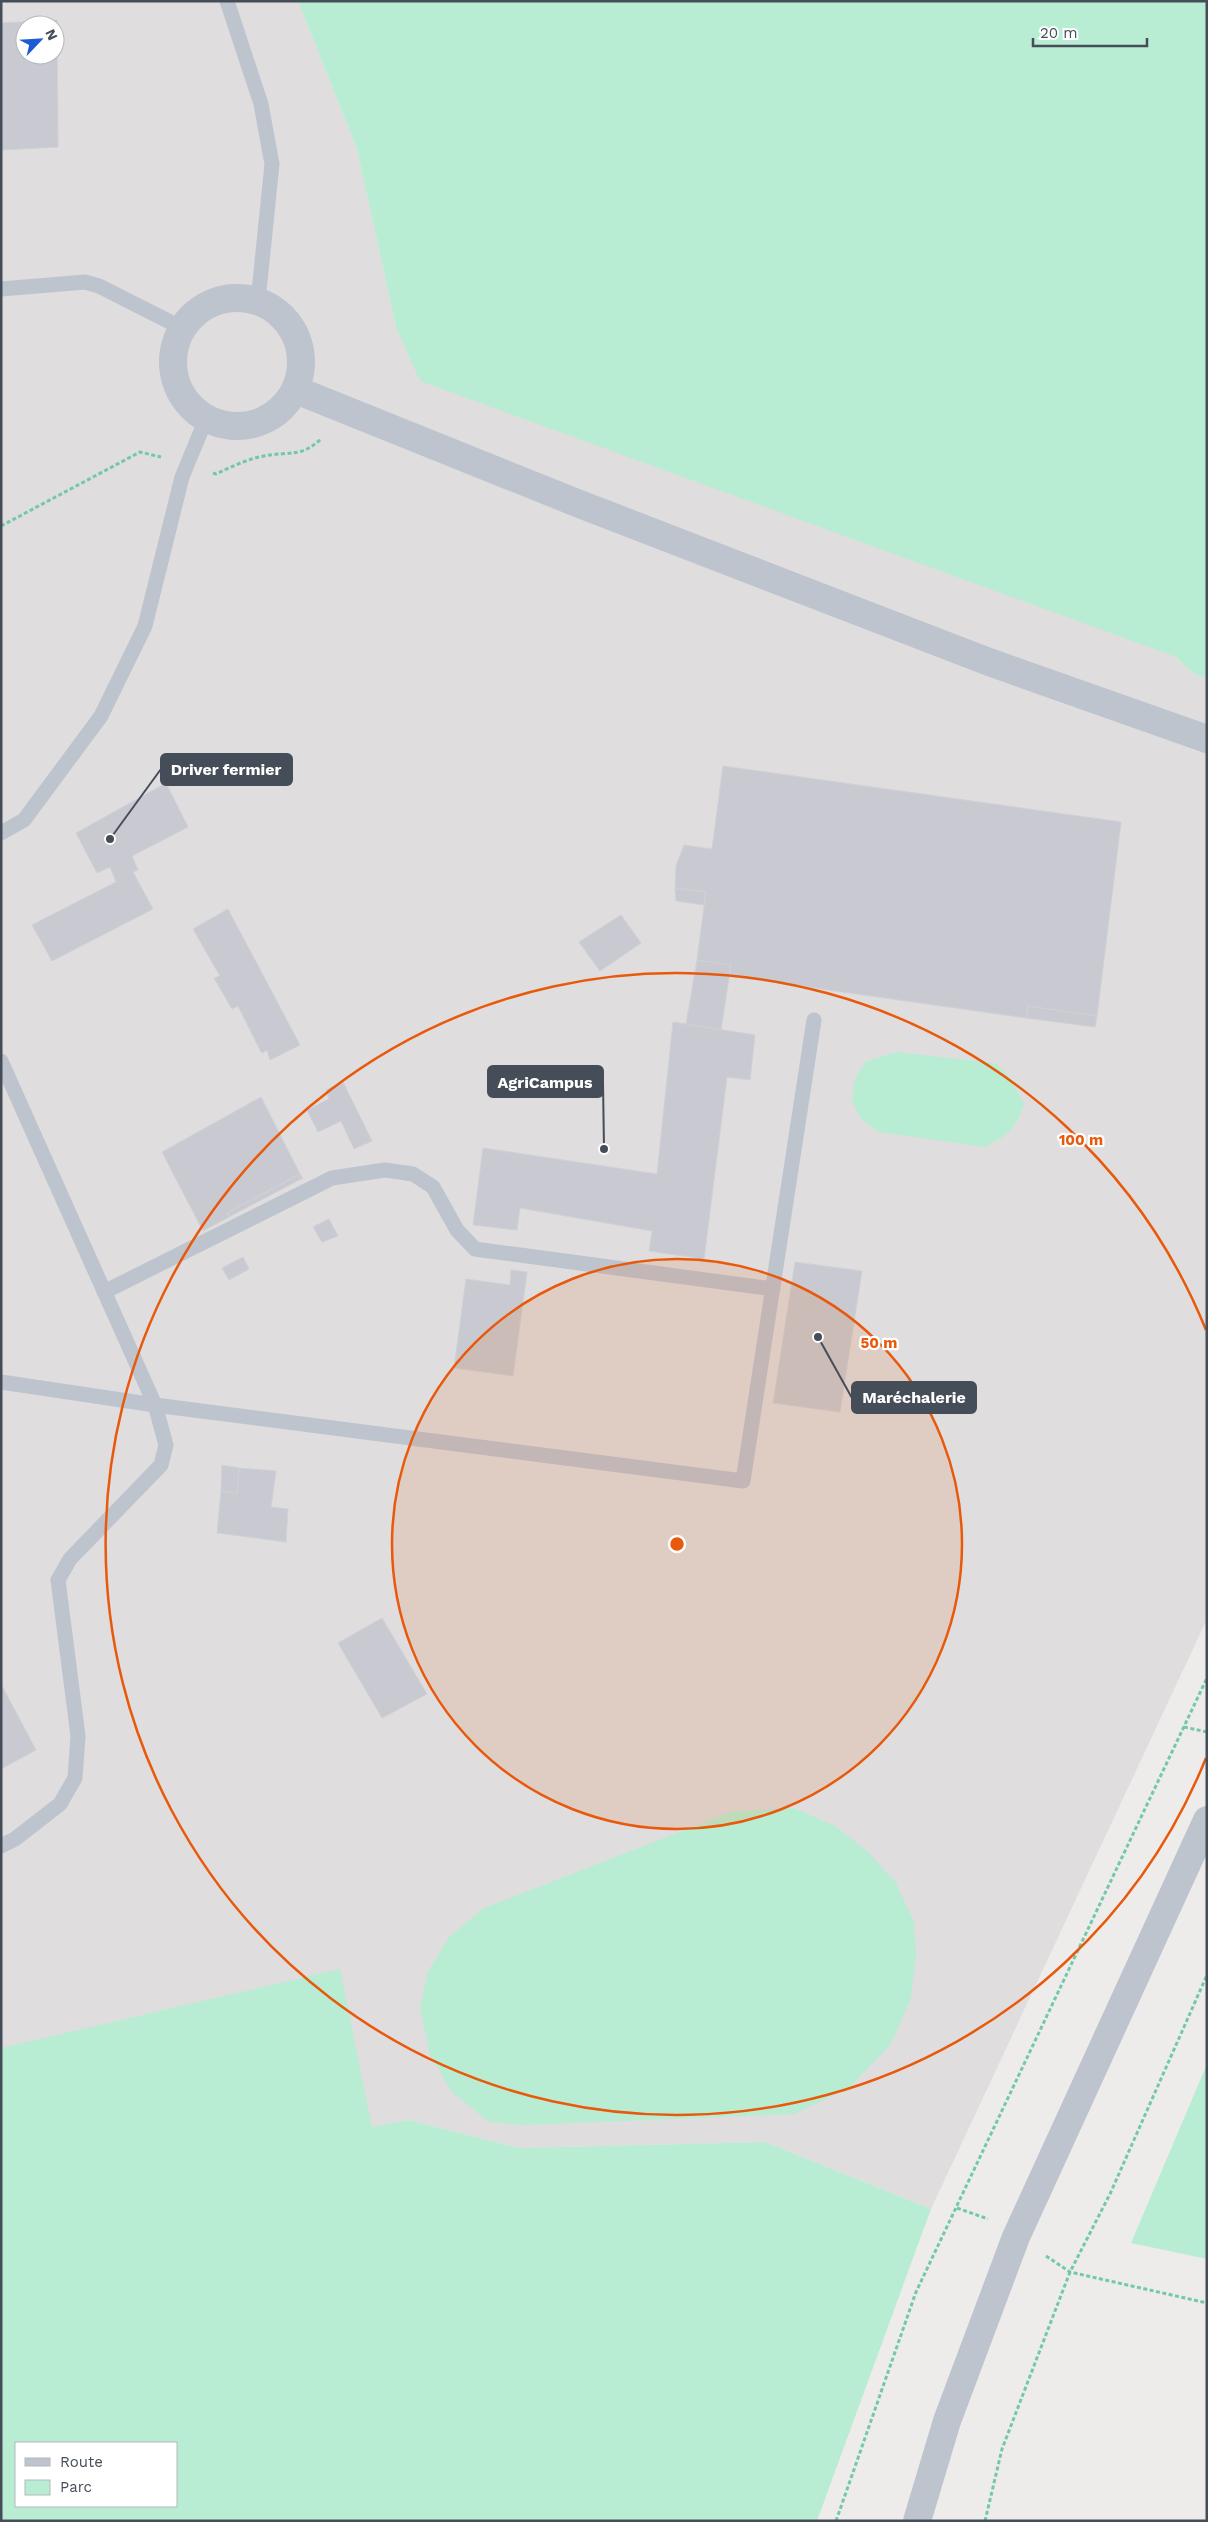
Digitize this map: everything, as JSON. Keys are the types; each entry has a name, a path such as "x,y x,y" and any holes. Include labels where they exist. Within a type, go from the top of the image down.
{"street":[{"path":"237,298 258,301 277,311 295,334 300,348 302,370 296,390 284,407 261,422 248,426 226,426 206,419 190,406 178,389 173,369 174,348 182,328 196,312 215,301 237,298"},
{"path":"296,390 578,503 989,662 1207,739"},
{"path":"917,2521 947,2421 1016,2237 1207,1820"}],"lane":[{"path":"227,1 261,104 272,164 258,301"},
{"path":"1,289 85,282 99,286 182,328"},
{"path":"1,833 24,820 102,716 145,626 182,477 206,419"},
{"path":"1,1382 154,1405 743,1481 814,1020"},
{"path":"1,1061 154,1405 166,1445 161,1464 70,1559 58,1580 78,1736 76,1778 60,1804 15,1839 1,1846"},
{"path":"104,1292 332,1178 384,1170 414,1174 433,1188 456,1230 475,1250 773,1289"}],"path":[{"path":"836,2521 916,2292 1207,1678"},
{"path":"1184,1727 1207,1732"},
{"path":"985,2521 1002,2449 1070,2272 1110,2194 1207,1975"},
{"path":"1070,2272 1207,2303"}],"shaded area":[{"path":"1,1 298,1 357,149 396,327 1176,657 1193,673 1207,678 1207,1619 931,2209 765,2142 519,2148 409,2120 1,2203"}],"green space":[{"path":"298,1 1207,1 1207,678 1193,673 1176,657 420,381 396,327 357,149"},
{"path":"896,1052 995,1063 1010,1077 1024,1104 1017,1120 1006,1135 985,1147 879,1132 861,1119 852,1101 855,1078 865,1062"},
{"path":"794,1808 835,1826 867,1851 895,1881 914,1922 916,1954 911,1998 891,2044 850,2087 795,2114 524,2125 489,2122 452,2092 430,2055 420,2007 428,1971 450,1936 484,1908 734,1811"},
{"path":"340,1969 372,2127 409,2120 519,2148 765,2142 931,2209 817,2521 1,2521 1,2048"},
{"path":"1207,2064 1207,2259 1131,2243"}],"building":[{"path":"15,22 15,65 57,65 58,147 1,150 1,23"},
{"path":"723,766 1121,822 1097,1016 1028,1006 1026,1018 729,976 731,965 697,960 706,892 675,888 676,866 684,845 712,849"},
{"path":"166,783 188,827 132,856 138,870 133,872 153,909 52,961 32,925 116,882 110,867 97,873 76,833"},
{"path":"675,888 706,892 704,905 676,901"},
{"path":"228,909 300,1045 270,1060 267,1050 262,1053 260,1050 238,1006 232,1009 214,978 220,976 193,929"},
{"path":"621,915 641,943 600,971 579,942"},
{"path":"697,960 731,965 721,1030 686,1024"},
{"path":"1028,1006 1097,1016 1095,1027 1026,1018"},
{"path":"673,1022 755,1035 750,1080 727,1077 704,1259 649,1251 652,1231 520,1208 517,1230 473,1225 483,1148 657,1174"},
{"path":"343,1082 372,1141 354,1149 341,1121 318,1132 307,1110 329,1099 326,1090"},
{"path":"261,1097 300,1174 227,1213 229,1217 203,1231 162,1152"},
{"path":"300,1174 303,1178 229,1217 227,1213"},
{"path":"329,1219 338,1236 322,1242 313,1227"},
{"path":"243,1257 249,1269 229,1280 222,1268"},
{"path":"795,1262 862,1271 840,1412 773,1403"},
{"path":"511,1270 527,1272 513,1376 454,1368 466,1279 510,1285"},
{"path":"222,1465 239,1468 237,1493 221,1491"},
{"path":"239,1468 276,1471 271,1507 288,1509 286,1542 217,1533 221,1491 237,1493"},
{"path":"382,1618 427,1694 382,1718 338,1643"},
{"path":"1,1684 36,1750 1,1769"}],"place":[{"name":"Driver fermier","path":"110,839"},
{"name":"AgriCampus","path":"604,1149"},
{"name":"Maréchalerie","path":"818,1337"}]}
